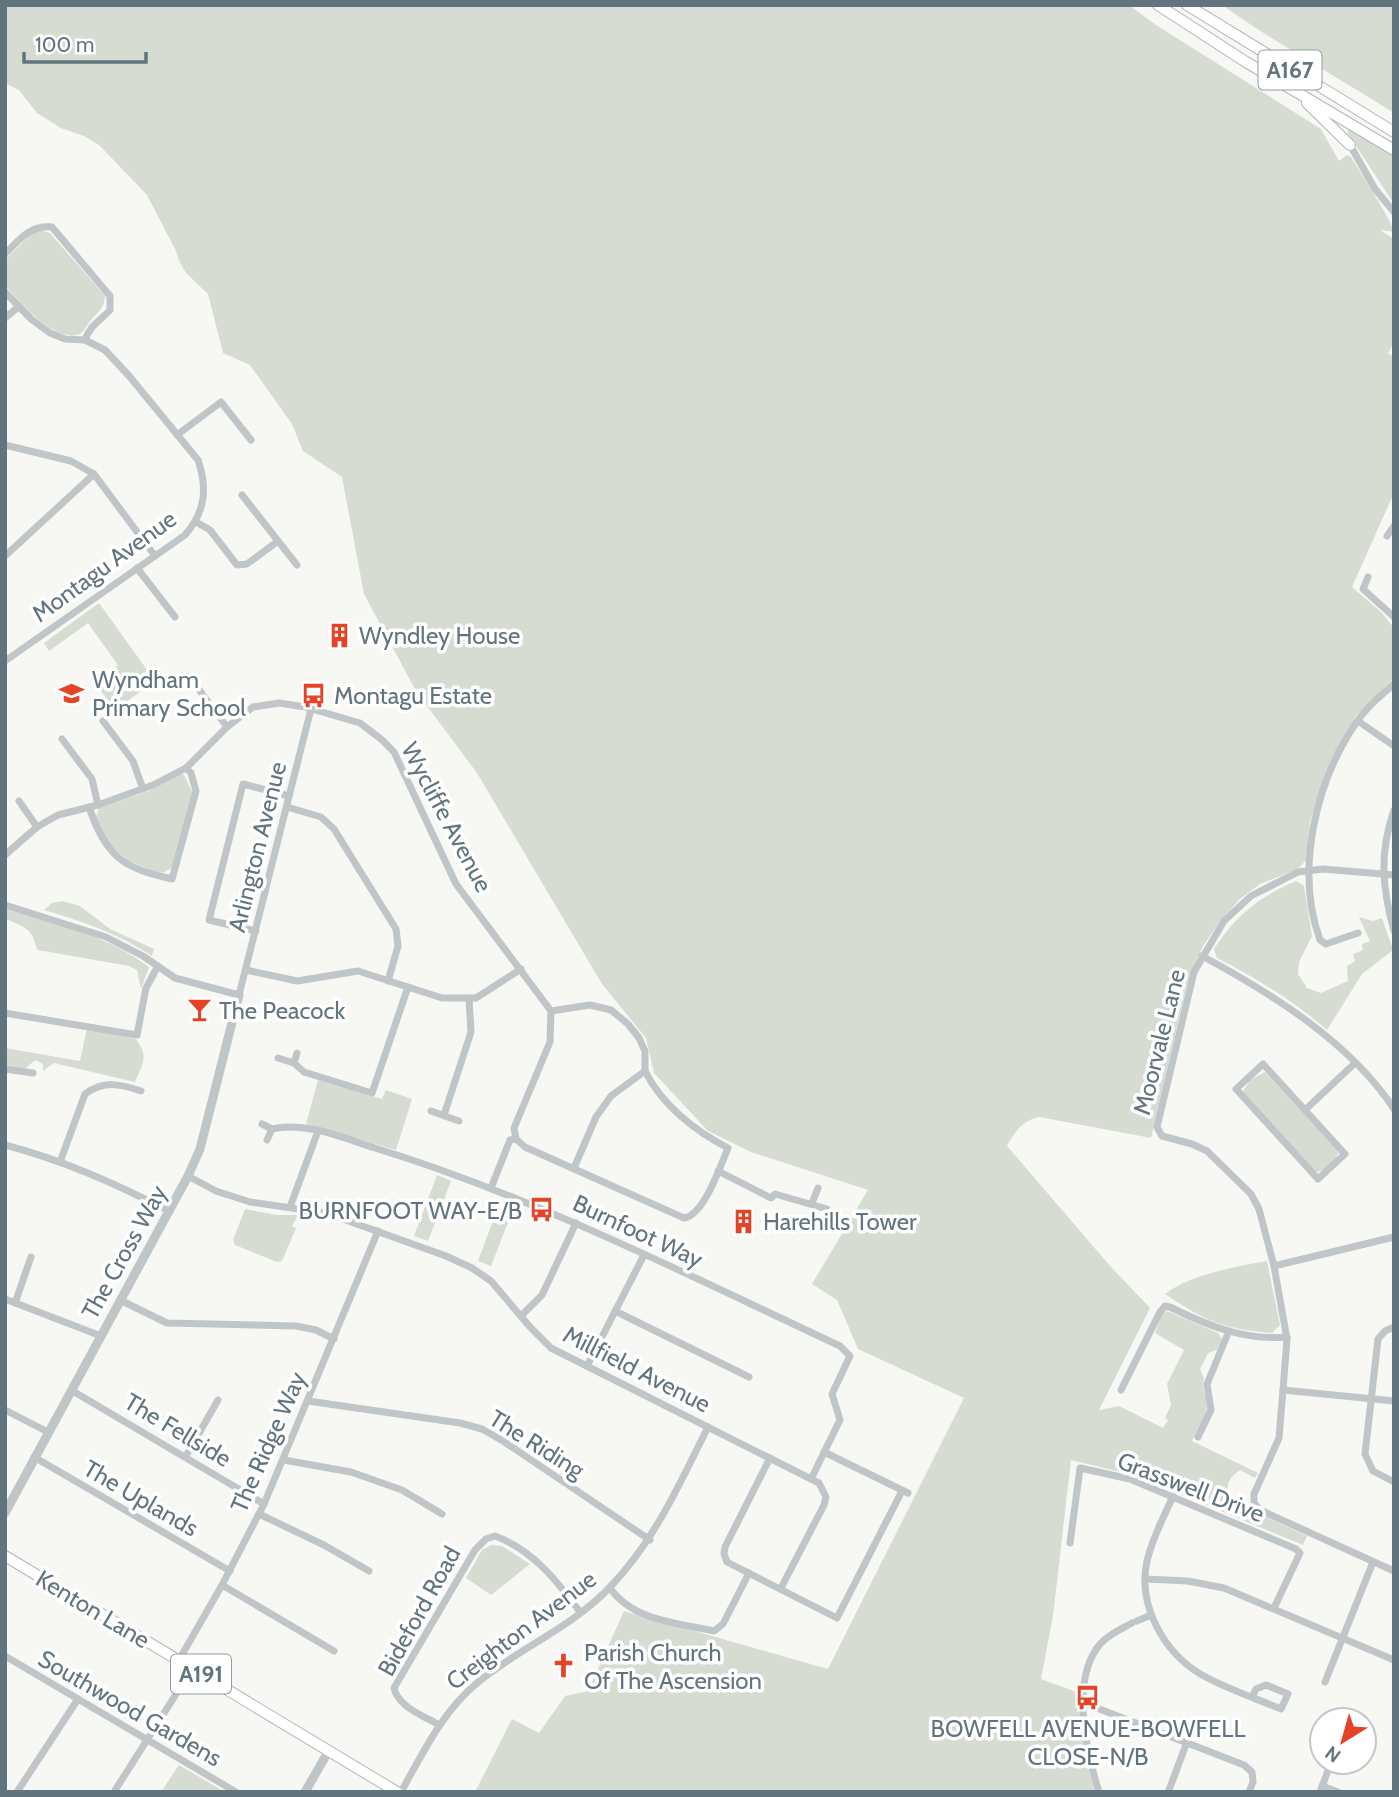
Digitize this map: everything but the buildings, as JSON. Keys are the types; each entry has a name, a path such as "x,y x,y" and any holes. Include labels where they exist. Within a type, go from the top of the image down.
{"main road":[{"name":"A167","path":"1158,5 1295,92 1394,150"},
{"name":"A167","path":"1188,5 1394,132"},
{"path":"1295,92 1350,145"},
{"name":"Kenton Lane","path":"5,1556 328,1752 399,1792"}],"street":[{"path":"1350,145 1375,189 1394,212"},
{"path":"5,254 29,231 39,227 52,227 110,296 110,310 94,322 85,340"},
{"name":"Montagu Avenue","path":"5,292 37,325 65,339 85,340 112,356 198,460 204,477 205,492 195,522 185,535 5,661"},
{"path":"5,318 18,307"},
{"path":"177,435 221,402 251,440"},
{"path":"5,445 71,461 94,474 155,556"},
{"path":"5,556 94,474"},
{"path":"247,496 278,541 296,559"},
{"path":"195,522 210,530 237,565 247,564 278,541"},
{"path":"1387,536 1394,526"},
{"path":"138,568 175,617"},
{"path":"1367,577 1363,589 1394,617"},
{"path":"1358,933 1326,944 1320,940 1310,895 1308,870 1315,822 1328,776 1358,720 1394,684"},
{"path":"197,687 227,727"},
{"name":"Wycliffe Avenue","path":"5,855 37,827 58,815 143,789 186,768 227,727 253,707 279,703 360,723 394,752 456,884 551,1011"},
{"name":"Arlington Avenue","path":"239,995 311,709"},
{"path":"1358,720 1394,746"},
{"path":"103,721 133,761 143,789"},
{"path":"62,739 92,779 98,804"},
{"path":"89,807 102,841 114,854 146,873 172,879 196,791 191,774 186,768"},
{"path":"256,931 209,920 243,784 289,796"},
{"path":"19,802 37,827"},
{"path":"286,807 321,817 334,829 396,929 398,946 388,981"},
{"path":"1394,810 1384,852 1383,875 1394,930"},
{"path":"1308,870 1394,875"},
{"name":"Moorvale Lane","path":"1274,1266 1259,1209 1251,1194 1207,1151 1162,1136 1158,1131 1191,982 1202,956 1224,920 1251,895 1290,875 1308,870"},
{"path":"5,905 106,937 175,978 239,995"},
{"path":"1202,956 1254,985 1299,1015 1355,1063 1394,1110"},
{"path":"5,1013 137,1035 146,988 158,967"},
{"path":"246,970 297,981 358,971 442,998 476,998 521,969"},
{"path":"372,1093 408,987"},
{"name":"The Cross Way","path":"5,1513 188,1176 200,1149 239,995"},
{"path":"444,1115 471,1032 469,998"},
{"path":"590,1005 611,1010 628,1024 639,1038 645,1051 645,1071 653,1087 675,1110 707,1137 728,1149 696,1213 684,1218 525,1147 516,1139 514,1128 550,1042 551,1011 590,1005"},
{"path":"294,1063 297,1053"},
{"path":"278,1058 294,1063 304,1072 382,1096"},
{"path":"1304,1110 1355,1063"},
{"path":"1263,1065 1304,1110 1345,1154 1318,1179 1236,1089 1263,1065"},
{"path":"5,1069 33,1073"},
{"path":"573,1168 596,1117 611,1096 645,1071"},
{"path":"60,1162 85,1094 93,1088 110,1083 141,1091"},
{"path":"431,1111 459,1121"},
{"name":"Burnfoot Way","path":"262,1124 272,1129 282,1126 318,1131 426,1164 491,1188 576,1223 841,1346 850,1356 832,1394 840,1420 811,1479"},
{"path":"267,1140 272,1129"},
{"path":"290,1207 318,1131"},
{"path":"491,1188 510,1140 516,1139"},
{"path":"5,1145 60,1162 113,1183 169,1211"},
{"path":"718,1171 771,1198 775,1194 827,1209"},
{"name":"Millfield Avenue","path":"188,1176 216,1191 250,1202 326,1213 472,1268 491,1281 545,1343 811,1479"},
{"path":"812,1203 818,1188"},
{"path":"521,1316 542,1296 576,1223"},
{"name":"The Ridge Way","path":"179,1660 230,1571 264,1504 378,1231"},
{"path":"1394,1237 1274,1266 1287,1337 1279,1438 1254,1494 1254,1503 1260,1510 1394,1571"},
{"path":"587,1366 644,1255"},
{"path":"15,1303 31,1257"},
{"path":"5,1299 101,1336"},
{"path":"120,1300 167,1323 296,1326 316,1330 334,1339"},
{"path":"1121,1390 1165,1306 1229,1331 1287,1337"},
{"path":"615,1311 749,1377"},
{"path":"1394,1327 1385,1331 1378,1339 1365,1454 1373,1471 1394,1482"},
{"path":"1198,1437 1211,1410 1207,1384 1229,1331"},
{"name":"The Fellside","path":"71,1390 264,1504"},
{"path":"1283,1390 1394,1401"},
{"path":"186,1456 218,1400"},
{"name":"The Riding","path":"308,1401 460,1423 482,1429 650,1540"},
{"path":"5,1410 48,1432"},
{"name":"Creighton Avenue","path":"399,1792 450,1709 478,1682 580,1612 610,1588 650,1540 708,1427"},
{"path":"770,1458 725,1547 727,1562 837,1618 905,1492 824,1452"},
{"name":"The Uplands","path":"34,1457 230,1571"},
{"path":"284,1460 351,1472 402,1490 442,1514"},
{"name":"Grasswell Drive","path":"1069,1543 1080,1468 1130,1479 1296,1549 1300,1553 1274,1608"},
{"path":"780,1588 824,1505 824,1490 819,1483 811,1479"},
{"path":"1173,1496 1147,1562 1146,1579 1151,1615 1179,1657 1199,1673 1252,1697 1281,1709 1288,1694 1266,1685 1256,1689 1252,1697"},
{"path":"258,1514 324,1545 369,1571"},
{"name":"Bideford Road","path":"439,1725 405,1705 396,1697 394,1688 475,1550 486,1539 495,1536 507,1540 534,1558 550,1573 580,1612"},
{"path":"1325,1682 1373,1562"},
{"path":"610,1588 622,1603 638,1614 714,1631 723,1623 749,1573"},
{"path":"1146,1579 1188,1580 1224,1588 1394,1660"},
{"path":"222,1585 334,1651"},
{"path":"1099,1792 1089,1760 1084,1703 1085,1678 1092,1657 1101,1642 1116,1631 1151,1615"},
{"name":"Southwood Gardens","path":"7,1660 236,1792"},
{"path":"114,1792 192,1669"},
{"path":"17,1792 78,1699"},
{"path":"1084,1703 1244,1765 1252,1772 1253,1782 1249,1792"},
{"path":"1169,1790 1187,1742"},
{"path":"305,1792 328,1752"},
{"path":"1321,1789 1338,1792"}],"shaded area":[{"path":"5,5 1129,5 1156,25 1321,129 1339,161 1347,155 1351,157 1376,196 1394,232 1380,230 1394,239 1394,343 1388,353 1394,357 1394,493 1352,587 1382,613 1394,628 1394,678 1356,716 1325,774 1310,822 1306,860 1298,869 1260,884 1240,899 1220,921 1203,946 1188,980 1151,1138 1039,1117 1020,1127 1007,1146 1111,1267 1150,1308 1099,1410 1119,1406 1163,1428 1171,1405 1167,1384 1184,1350 1155,1333 1162,1314 1167,1311 1218,1333 1222,1339 1217,1350 1208,1353 1200,1369 1204,1378 1207,1410 1192,1441 1258,1473 1255,1478 1240,1470 1236,1473 1228,1485 1229,1498 1307,1536 1303,1545 1133,1475 1071,1460 1053,1616 1041,1679 1079,1693 1085,1757 1095,1792 475,1792 512,1719 539,1733 565,1696 588,1691 624,1611 828,1669 964,1398 858,1349 837,1300 812,1284 868,1190 751,1152 708,1131 654,1073 646,1038 602,984 477,773 416,691 364,594 342,477 303,451 292,424 250,365 223,353 208,294 186,273 147,195 99,145 61,128 37,113 19,90 5,83"},
{"path":"1222,5 1394,5 1394,113 1286,47"},
{"path":"1349,130 1394,155 1394,204 1347,132"},
{"path":"40,230 50,233 105,296 101,309 84,331 77,335 57,332 47,326 27,310 5,285 5,260 33,232"},
{"path":"99,603 155,681 115,710 95,683 118,665 88,623 49,651 44,643"},
{"path":"181,773 193,794 173,867 163,873 152,871 120,854 105,838 96,817 99,808 149,791"},
{"path":"1296,881 1304,886 1312,936 1299,962 1298,974 1307,988 1321,993 1348,981 1347,966 1355,961 1353,954 1363,950 1362,944 1370,941 1359,917 1373,921 1382,918 1393,950 1362,974 1327,1030 1274,991 1217,958 1214,949 1249,908"},
{"path":"62,901 80,906 110,929 154,949 152,956 100,929 44,910 52,903"},
{"path":"5,909 80,932 133,956 149,967 141,989 137,970 129,966 38,950 29,931 5,919"},
{"path":"87,1028 136,1039 144,1056 135,1082 54,1063 43,1071 43,1064 35,1060 25,1069 5,1065 5,1048 80,1061"},
{"path":"1265,1072 1339,1152 1331,1166 1316,1173 1242,1093 1250,1080"},
{"path":"318,1080 382,1099 386,1090 412,1099 396,1150 306,1124"},
{"path":"437,1175 451,1181 428,1241 414,1236"},
{"path":"500,1202 514,1207 491,1266 478,1261"},
{"path":"245,1209 277,1215 298,1215 292,1226 296,1228 282,1261 277,1262 235,1245 233,1240"},
{"path":"1267,1261 1280,1325 1272,1333 1240,1329 1215,1322 1165,1294 1200,1277"},
{"path":"491,1545 502,1546 530,1564 491,1595 466,1578 482,1550"},
{"path":"179,1765 225,1792 161,1792"}],"place":[{"name":"Wyndley House","path":"339,635"},
{"name":"Wyndham Primary School","path":"72,693"},
{"name":"Montagu Estate","path":"314,695"},
{"name":"The Peacock","path":"199,1010"},
{"name":"BURNFOOT WAY-E/B","path":"542,1210"},
{"name":"Harehills Tower","path":"743,1221"},
{"name":"Parish Church Of The Ascension","path":"564,1666"},
{"name":"BOWFELL AVENUE-BOWFELL CLOSE-N/B","path":"1088,1697"}]}
